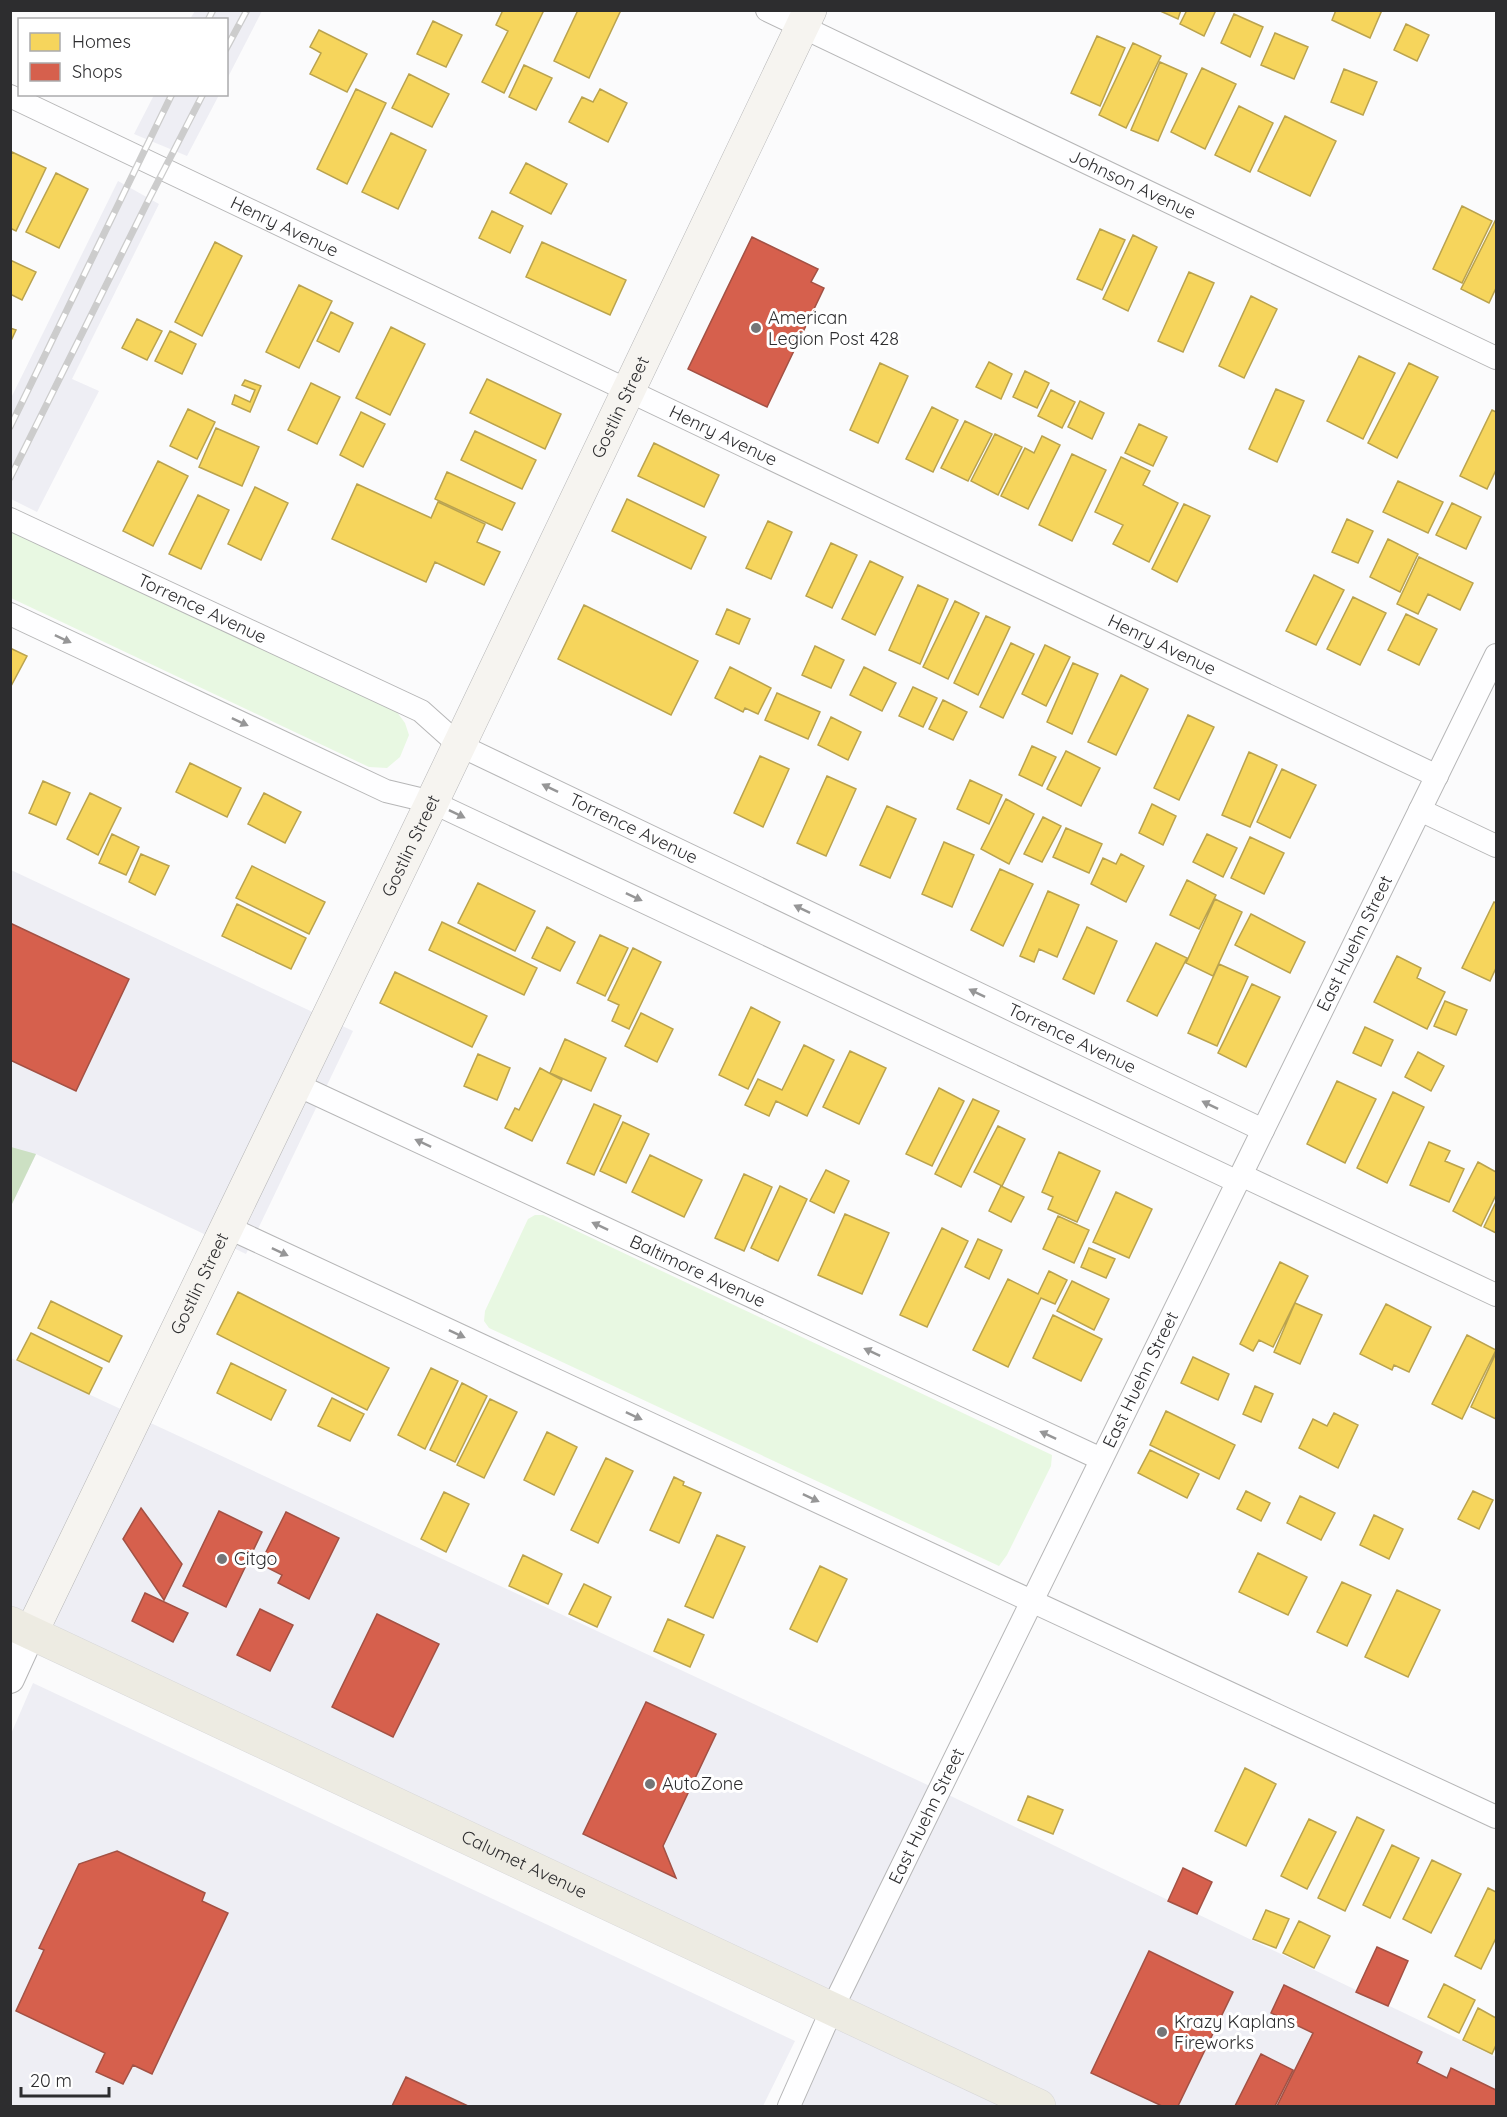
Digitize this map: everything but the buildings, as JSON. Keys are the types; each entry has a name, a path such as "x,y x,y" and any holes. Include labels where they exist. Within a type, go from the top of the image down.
{"main road":[{"name":"Gostlin Street","path":"21,1628 227,1227 806,19"},
{"name":"Calumet Avenue","path":"21,1628 1039,2106"}],"street":[{"name":"Johnson Avenue","path":"767,10 806,19 1497,358"},
{"name":"Henry Avenue","path":"10,96 1437,776"},
{"name":"Torrence Avenue","path":"10,519 421,711 459,745 1263,1130"},
{"path":"10,614 386,791 432,802 1239,1178 1497,1295"},
{"name":"East Huehn Street","path":"789,2106 832,2009 1497,655"},
{"path":"1420,810 1497,846"},
{"name":"Baltimore Avenue","path":"295,1084 1101,1460"},
{"path":"227,1227 1497,1817"},
{"name":"Gostlin Street","path":"10,1679 21,1628"}],"shaded area":[{"path":"195,11 262,11 228,77 228,18 191,18"},
{"path":"153,96 218,96 187,156 134,134"},
{"path":"118,181 159,204 72,379 99,391 37,512 11,499 11,398"},
{"path":"11,870 353,1031 246,1254 36,1154 11,1206"},
{"path":"11,1358 932,1787 1496,2057 1496,2106 1058,2106 11,1613"},
{"path":"33,1683 795,2041 763,2106 11,2106 11,1734"},
{"path":"836,2020 1021,2106 798,2106"}],"green space":[{"path":"11,527 394,708 405,723 409,735 400,757 387,768 369,767 11,598"},
{"path":"10,1147 36,1154 11,1206"},
{"path":"535,1215 543,1215 1052,1455 1051,1466 1007,1555 999,1566 489,1328 484,1321 485,1311 528,1219"}],"railway":[{"path":"209,18 213,10"},
{"path":"228,45 247,10"},
{"path":"10,427 171,96"},
{"path":"10,478 202,96"}],"place":[{"name":"American Legion Post 428","path":"756,328"},
{"name":"Citgo","path":"222,1559"},
{"name":"AutoZone","path":"650,1784"},
{"name":"Krazy Kaplans Fireworks","path":"1162,2032"}]}
